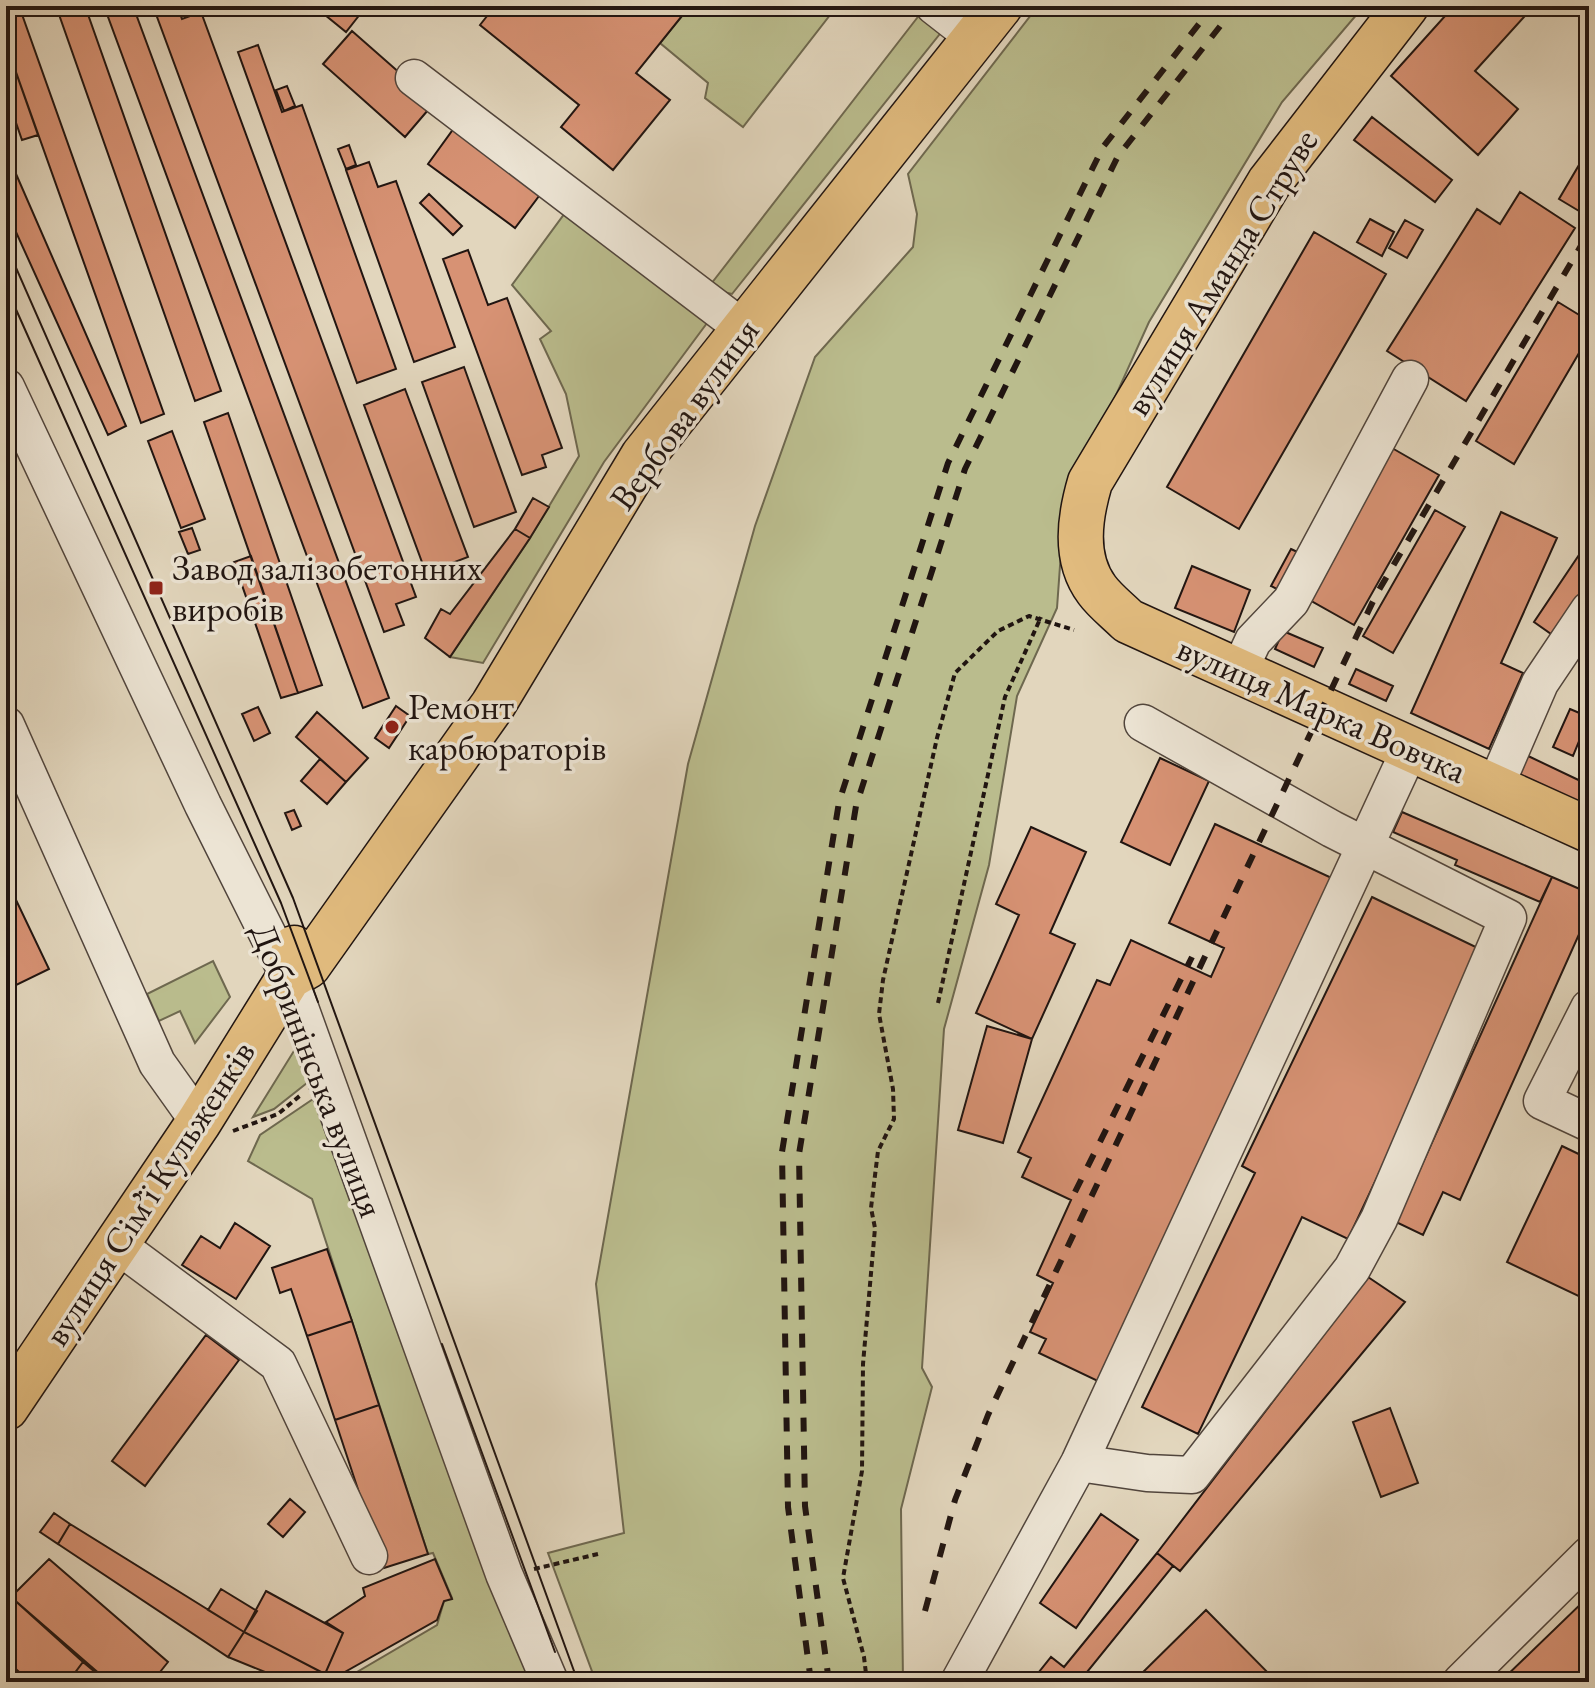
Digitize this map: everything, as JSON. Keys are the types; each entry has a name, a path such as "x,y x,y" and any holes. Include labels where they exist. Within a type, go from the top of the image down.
{"main road":[{"name":"вулиця Аманда Струве","path":"1083,556 1079,521 1090,482 1269,183 1406,6"},
{"name":"Вербова вулиця","path":"289,977 308,966 493,705 643,456 988,22"},
{"name":"вулиця Марка Вовчка","path":"1083,556 1096,589 1128,621 1589,830"},
{"name":"вулиця Сімʼї Кульженків","path":"6,1408 116,1244 215,1127 289,977"}],"street":[{"path":"934,6 988,22"},
{"path":"414,78 744,329"},
{"path":"1239,671 1253,641 1291,601 1410,379"},
{"name":"Добринінська вулиця","path":"6,387 203,805 289,977 504,1574 550,1682"},
{"path":"1495,787 1540,683 1589,610"},
{"path":"1079,1463 1147,1473 1192,1475 1352,1269 1379,1219 1508,918 1365,846 1143,723"},
{"path":"6,725 157,1063 215,1127"},
{"path":"959,1682 1079,1463 1410,749"},
{"path":"1589,1008 1542,1101 1589,1123"},
{"path":"116,1244 278,1364 369,1556"},
{"path":"1461,1682 1589,1555"}],"path":[{"path":"867,1682 864,1657 843,1578 862,1471 863,1364 875,1228 871,1208 878,1151 894,1119 893,1089 879,1014 883,980 933,753 955,673 998,631 1029,616 1041,617 1074,630"},
{"path":"938,1003 1005,697 1041,617"},
{"path":"215,1127 278,1114 307,1090"},
{"path":"504,1574 598,1554"}],"green space":[{"path":"690,6 837,6 743,127 705,98 708,83 660,43"},
{"path":"1038,6 1364,6 1282,102 1149,322 1064,510 1057,608 1017,696 989,865 944,1029 922,1368 932,1387 901,1509 903,1682 596,1682 548,1553 624,1533 596,1284 688,764 755,526 815,357 913,247 917,214 908,174"},
{"path":"924,9 947,25 732,294 719,291 711,284"},
{"path":"565,213 710,319 604,462 483,663 450,657 530,538 579,456 566,394 540,339 551,331 512,285"},
{"path":"213,961 230,997 195,1043 180,1011 159,1021 147,994"},
{"path":"297,1046 312,1079 274,1109 253,1117"},
{"path":"319,1095 530,1682 340,1682 437,1625 444,1601 452,1598 433,1553 428,1554 312,1199 248,1161 260,1135"}],"building":[{"path":"6,6 19,6 164,414 141,423 6,44"},
{"path":"56,6 85,6 221,391 195,401"},
{"path":"104,6 133,6 389,698 363,708"},
{"path":"153,6 177,6 182,19 201,12 416,597 396,604 404,625 384,632"},
{"path":"314,6 353,6 361,13 346,32"},
{"path":"495,6 690,6 636,73 670,100 613,170 561,127 579,105 480,25"},
{"path":"1454,6 1533,7 1475,71 1518,109 1478,155 1391,76"},
{"path":"352,31 434,103 405,137 323,64"},
{"path":"6,44 38,135 22,140 6,94"},
{"path":"258,45 282,112 302,105 396,369 357,383 238,52"},
{"path":"287,86 295,106 284,111 276,90"},
{"path":"1372,117 1452,180 1435,202 1354,140"},
{"path":"457,124 545,188 515,228 428,164"},
{"path":"349,145 356,165 346,169 338,149"},
{"path":"1589,148 1589,206 1584,214 1559,199"},
{"path":"6,151 126,426 108,435 6,210"},
{"path":"369,162 378,187 396,181 455,347 414,362 346,170"},
{"path":"1520,192 1575,228 1466,401 1387,351 1477,209 1500,224"},
{"path":"429,194 462,226 453,235 420,203"},
{"path":"1370,219 1394,232 1382,256 1357,242"},
{"path":"1405,220 1423,230 1407,258 1389,248"},
{"path":"1314,232 1386,274 1239,529 1167,487"},
{"path":"468,250 488,305 507,298 562,448 542,455 546,467 522,475 443,259"},
{"path":"1558,302 1589,321 1589,336 1514,464 1476,441"},
{"path":"464,367 516,512 474,527 422,382"},
{"path":"405,389 468,557 426,573 364,405"},
{"path":"228,413 322,685 298,693 204,422"},
{"path":"172,431 205,519 181,528 148,441"},
{"path":"1385,444 1439,475 1354,625 1299,594"},
{"path":"533,498 549,507 530,538 515,529"},
{"path":"1435,510 1465,527 1393,653 1363,636"},
{"path":"1501,512 1557,538 1501,663 1523,673 1489,749 1411,713"},
{"path":"192,528 200,550 188,554 179,532"},
{"path":"515,529 530,538 450,657 425,638 441,609 450,614"},
{"path":"1589,540 1589,584 1554,636 1534,622"},
{"path":"1291,549 1306,556 1286,594 1271,586"},
{"path":"251,556 298,693 281,698 234,562"},
{"path":"1192,566 1250,590 1234,632 1175,608"},
{"path":"1283,631 1323,648 1314,667 1275,649"},
{"path":"1356,669 1393,686 1386,701 1349,684"},
{"name":"Ремонт карбюраторів","path":"396,706 410,716 389,748 375,738"},
{"path":"258,707 270,733 254,741 242,714"},
{"path":"1570,709 1589,717 1573,756 1553,747"},
{"path":"317,712 368,758 346,782 296,737"},
{"path":"1526,755 1589,785 1589,815 1514,780"},
{"path":"1160,758 1209,781 1170,865 1121,842"},
{"path":"320,759 346,782 327,804 301,781"},
{"path":"294,810 301,826 292,830 285,813"},
{"path":"1402,812 1552,877 1540,902 1455,865 1457,860 1393,832"},
{"path":"1215,824 1336,880 1104,1384 1039,1353 1046,1339 1030,1332 1053,1283 1037,1275 1071,1200 1022,1177 1031,1158 1018,1152 1097,980 1110,985 1131,940 1211,977 1224,948 1169,923"},
{"path":"1031,827 1086,852 1050,933 1075,944 1032,1039 976,1013 1019,915 996,904"},
{"path":"1552,877 1589,893 1589,912 1460,1200 1443,1192 1423,1235 1396,1222"},
{"path":"6,879 49,969 6,990"},
{"path":"1372,897 1484,951 1348,1239 1302,1217 1198,1434 1142,1407 1255,1173 1242,1166"},
{"path":"987,1026 1032,1039 1003,1143 958,1130"},
{"path":"1562,1146 1589,1159 1589,1301 1507,1262"},
{"path":"235,1223 270,1246 236,1299 182,1265 201,1236 220,1248"},
{"path":"327,1249 352,1321 307,1336 291,1289 280,1293 272,1268"},
{"path":"1368,1277 1405,1302 1180,1571 1157,1553"},
{"path":"352,1321 379,1405 335,1420 307,1336"},
{"path":"206,1335 239,1360 145,1486 112,1461"},
{"path":"379,1405 428,1554 384,1568 335,1420"},
{"path":"1390,1408 1418,1483 1381,1497 1353,1422"},
{"path":"290,1499 305,1512 283,1537 268,1524"},
{"path":"54,1513 70,1524 58,1544 40,1532"},
{"path":"1101,1514 1138,1540 1076,1628 1040,1603"},
{"path":"70,1524 244,1632 228,1657 58,1544"},
{"path":"1157,1553 1173,1566 1079,1682 1031,1682 1051,1657 1064,1667"},
{"path":"49,1559 168,1662 152,1682 109,1682 11,1597"},
{"path":"435,1559 452,1599 444,1601 437,1620 327,1682 325,1674 343,1633 326,1622 365,1596 363,1588"},
{"path":"221,1589 257,1611 244,1632 208,1610"},
{"path":"266,1591 343,1633 325,1674 244,1632"},
{"path":"1589,1596 1589,1682 1500,1682"},
{"path":"11,1597 83,1662 68,1682 30,1682 6,1660 6,1602"},
{"path":"1206,1610 1277,1682 1133,1682"},
{"path":"244,1632 325,1674 311,1682 249,1682 265,1672 228,1657"},
{"path":"83,1662 107,1682 68,1682"}],"tram line":[{"path":"6,245 293,898 578,1682"},
{"path":"6,287 281,903 318,1002"},
{"path":"442,1344 555,1652"}],"railway":[{"path":"811,1682 788,1507 782,1152 839,802 948,463 1103,147 1213,6"},
{"path":"829,1682 805,1506 799,1154 856,806 965,469 1118,156 1236,6"},
{"path":"925,1611 955,1500 988,1415 1376,595 1589,232"},
{"path":"1075,1192 1192,957"}],"place":[{"name":"Завод залізобетонних виробів","path":"156,588"},
{"name":"Ремонт карбюраторів","path":"392,727"}]}
